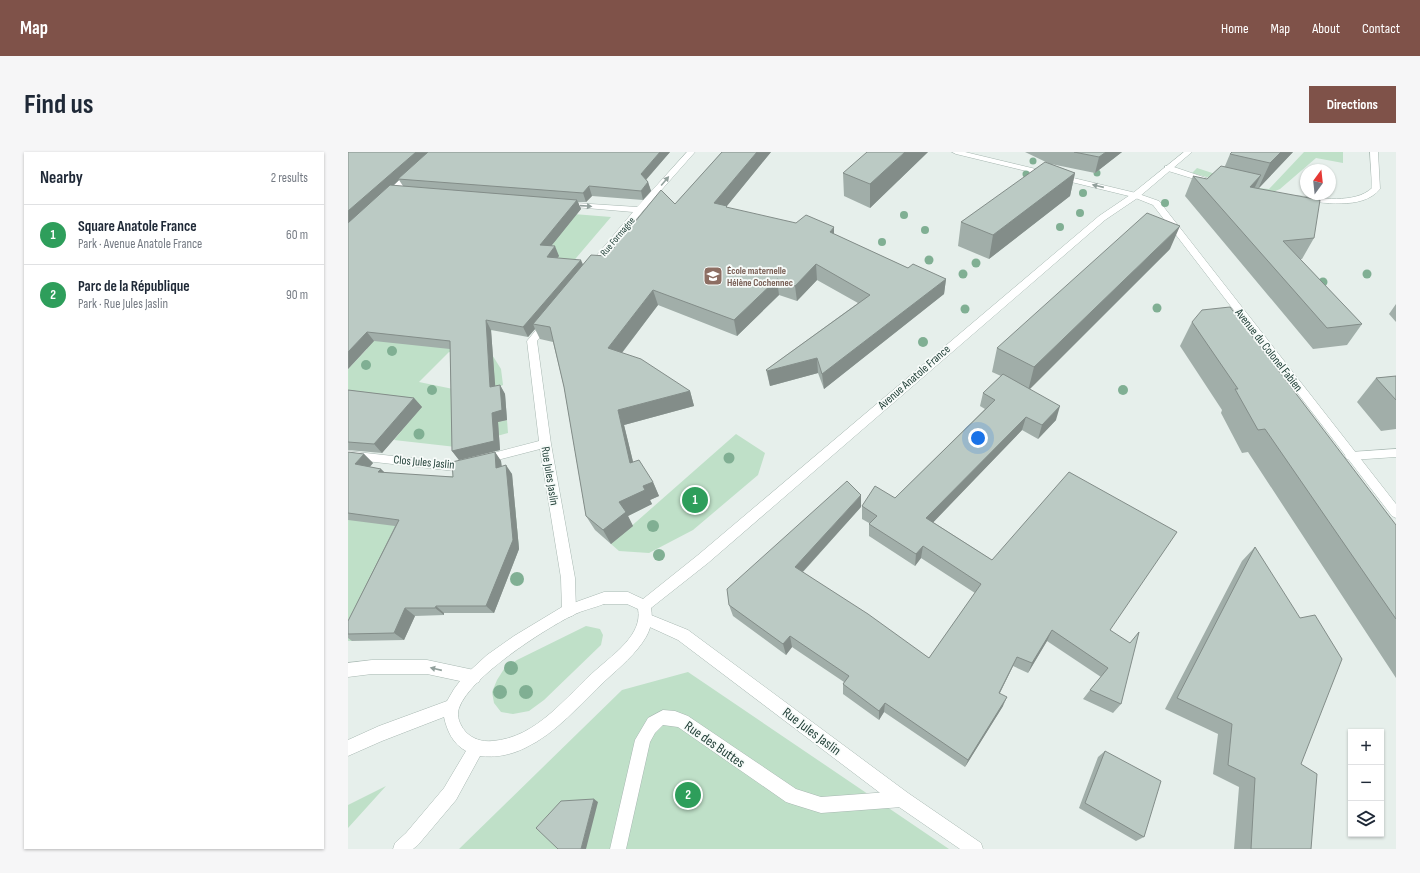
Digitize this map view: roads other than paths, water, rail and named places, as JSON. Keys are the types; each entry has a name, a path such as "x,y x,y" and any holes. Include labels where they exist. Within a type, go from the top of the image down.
{"street":[{"path":"382,201 398,191 404,180 437,152"},
{"name":"Rue Formagne","path":"585,275 639,210 691,152"},
{"name":"Avenue du Colonel Fabien","path":"956,152 1136,195 1156,203 1396,513"},
{"name":"Avenue Anatole France","path":"645,613 703,559 1102,218 1136,195 1188,152"},
{"path":"1289,197 1341,201 1362,198 1373,194 1376,189 1374,152"},
{"path":"1168,168 1223,184"},
{"path":"558,204 639,210"},
{"name":"Rue Jules Jaslin","path":"551,317 532,341 545,444 568,578 569,610"},
{"name":"Clos Jules Jaslin","path":"348,455 455,467 545,444"},
{"path":"1351,456 1396,453"},
{"name":"Rue Jules Jaslin","path":"451,707 462,690 474,677 495,658 517,642 569,610 604,598 628,598 645,613 683,635 902,799 975,849"},
{"path":"348,748 379,734 451,707 452,723 461,737 476,748 498,750 520,743 536,734 614,663 637,639 643,629 645,613"},
{"path":"348,670 372,667 427,667 474,677"},
{"name":"Rue des Buttes","path":"618,849 642,740 651,725 662,717 675,717 682,720 792,796 821,805 902,799"},
{"path":"401,849 412,839 450,794 476,748"}],"place":[{"name":"École maternelle Hélène Cochennec","path":"713,276"},
{"name":"Square Anatole France","path":"695,500"},
{"name":"Parc de la République","path":"688,795"}]}
